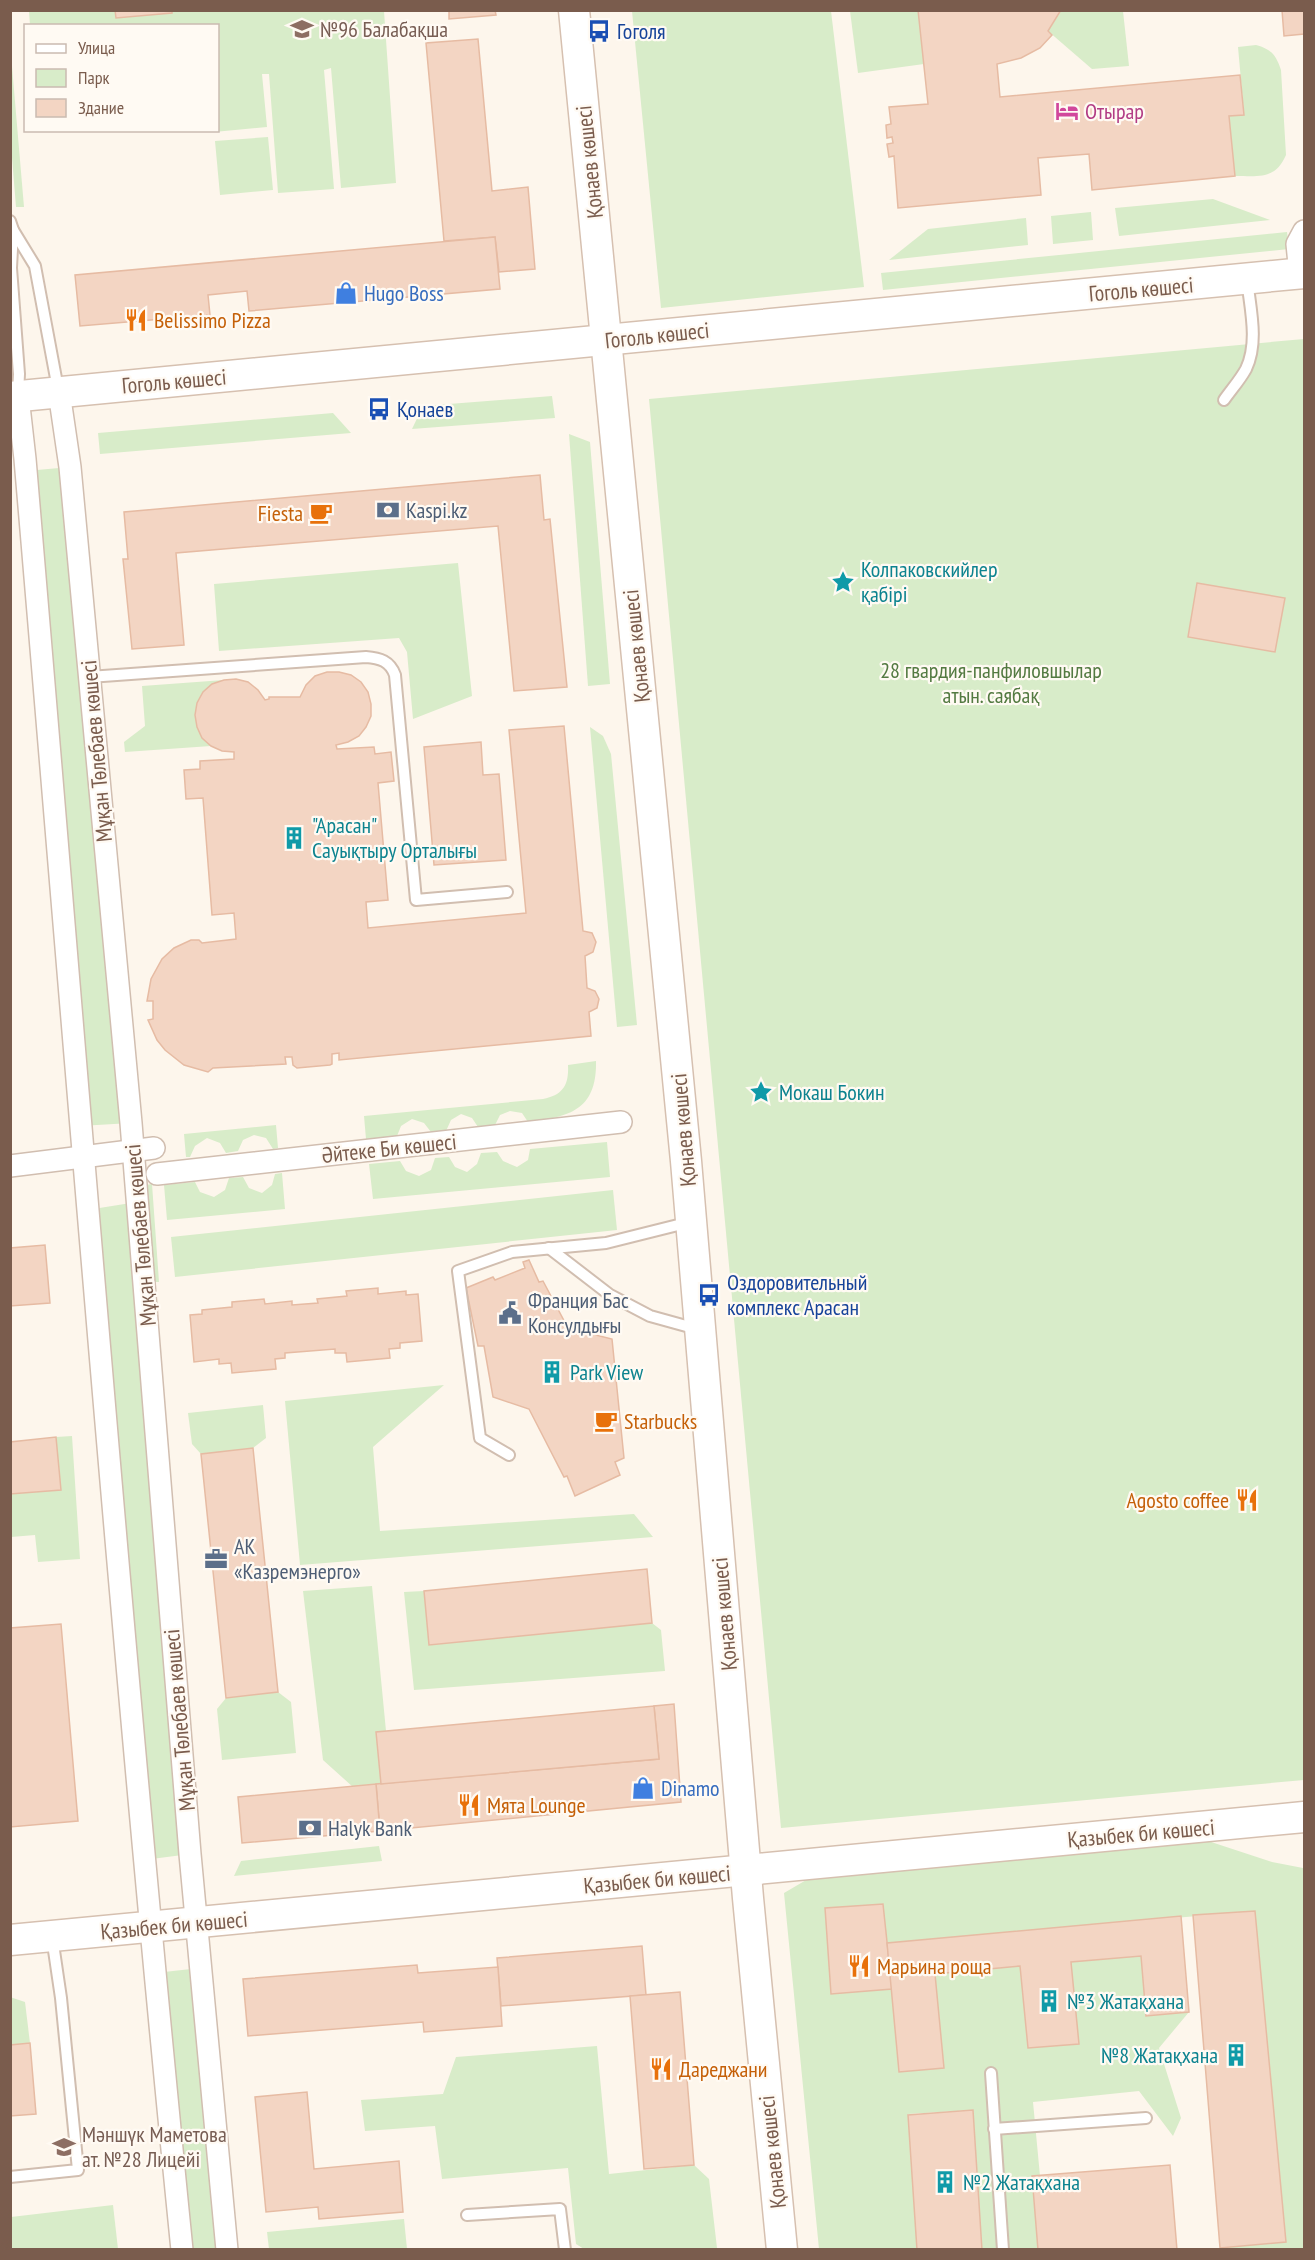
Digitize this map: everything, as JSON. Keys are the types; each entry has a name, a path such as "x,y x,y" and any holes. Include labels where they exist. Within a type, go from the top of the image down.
{"street":[{"name":"Қонаев көшесі","path":"574,10 692,1222 746,1870 782,2250"},
{"path":"1302,273 1297,244 1305,231"},
{"name":"Гоголь көшесі","path":"14,397 1302,273"},
{"name":"Мұқан Төлебаев көшесі","path":"59,392 70,466 133,1149 196,1922 227,2250"},
{"name":"Мұқан Төлебаев көшесі","path":"14,397 25,459 150,1927 183,2250"},
{"name":"Әйтеке Би көшесі","path":"157,1174 621,1122"},
{"path":"10,1166 154,1148"},
{"name":"Қазыбек би көшесі","path":"10,1940 1305,1817"}],"lane":[{"name":"Мұқан Төлебаев көшесі","path":"12,225 35,266 59,392"},
{"name":"Мұқан Төлебаев көшесі","path":"12,225 11,268 19,374 14,397"},
{"path":"1224,400 1246,370 1251,355 1253,340 1247,279"},
{"path":"89,677 366,657 386,662 395,675 416,900 507,892"},
{"path":"509,1455 480,1438 458,1271 512,1252 606,1243 692,1222"},
{"path":"549,1248 610,1295 650,1316 701,1330"},
{"path":"10,2177 78,2170 61,1998 52,1936"},
{"path":"991,2073 1003,2250"},
{"path":"994,2129 1146,2118"},
{"path":"467,2216 560,2209 565,2250"}],"green space":[{"path":"172,10 384,11 396,183 341,188 331,68 324,70 334,189 278,193 269,74 262,74 267,127 219,132 219,24 30,24 29,11 115,11 116,18 172,13"},
{"path":"632,11 831,11 864,287 661,308"},
{"path":"850,11 918,11 924,64 858,73"},
{"path":"1061,11 1123,11 1129,66 1092,69 1048,31"},
{"path":"10,43 24,207 16,207 10,133"},
{"path":"1256,45 1272,53 1281,70 1286,155 1277,169 1271,173 1259,176 1235,176 1229,116 1244,114 1238,47"},
{"path":"268,137 273,190 220,195 215,141"},
{"path":"1213,199 1270,220 1119,236 1115,208"},
{"path":"1091,212 1093,240 1053,244 1051,216"},
{"path":"1026,218 1028,245 889,260 928,229"},
{"path":"1287,232 1289,249 883,290 881,273"},
{"name":"28 гвардия-панфиловшылар атын. саябақ","path":"1304,339 1304,1780 781,1828 649,399"},
{"path":"552,396 555,418 412,429 423,406"},
{"path":"333,413 351,433 100,454 98,433"},
{"path":"569,434 590,442 610,684 588,686"},
{"path":"70,467 131,1123 80,1126 26,471"},
{"path":"458,563 472,696 413,719 407,652 399,638 219,651 214,584"},
{"path":"224,680 205,692 196,709 198,728 211,746 125,752 124,742 145,726 142,686"},
{"path":"590,727 603,736 611,754 637,1025 617,1027"},
{"path":"596,1061 592,1090 586,1101 568,1113 528,1122 522,1113 510,1111 500,1115 495,1125 478,1127 472,1118 461,1114 451,1120 446,1131 431,1132 424,1123 412,1119 401,1126 397,1136 366,1139 364,1116 543,1099 555,1095 563,1088 566,1083 568,1065"},
{"path":"276,1125 278,1148 273,1149 266,1138 254,1135 243,1140 238,1151 226,1153 220,1143 207,1138 195,1146 190,1157 186,1157 184,1134"},
{"path":"607,1142 610,1177 373,1199 369,1164 400,1161 406,1171 419,1176 431,1170 435,1158 449,1157 455,1167 467,1172 477,1164 481,1153 497,1152 503,1161 517,1167 528,1160 530,1149"},
{"path":"282,1173 285,1209 167,1220 164,1185 195,1182 200,1192 214,1197 225,1190 229,1178 243,1177 249,1188 262,1193 272,1185 275,1174"},
{"path":"152,1184 159,1282 153,1282 145,1185"},
{"path":"613,1190 617,1230 175,1277 171,1237"},
{"path":"137,1202 190,1854 144,1860 87,1210"},
{"path":"444,1385 373,1447 380,1531 634,1514 653,1537 300,1565 285,1401"},
{"path":"263,1405 266,1438 253,1448 201,1454 192,1444 188,1413"},
{"path":"72,1436 80,1559 38,1562 35,1535 11,1537 11,1494 61,1490 56,1437"},
{"path":"372,1586 386,1731 376,1732 381,1784 353,1787 323,1760 303,1591"},
{"path":"424,1591 429,1645 652,1623 661,1630 665,1671 414,1690 404,1592"},
{"path":"278,1692 291,1702 296,1753 222,1760 217,1709 226,1698"},
{"path":"1202,1839 1272,1862 1303,1868 1304,2249 1208,2249 1286,2241 1255,1911 887,1943 883,1904 825,1909 831,1993 892,1989 900,2072 944,2067 935,1974 1020,1966 1028,2048 1078,2044 1071,1962 1141,1956 1146,2016 1189,2012 1159,2048 1181,2118 1173,2136 1139,2091 1033,2102 1040,2176 1032,2177 1038,2249 982,2250 973,2110 908,2114 917,2249 819,2249 784,1893 813,1876"},
{"path":"379,1846 382,1861 234,1876 241,1861"},
{"path":"200,1968 227,2249 182,2249 155,1973"},
{"path":"10,1997 25,2002 30,2043 11,2045"},
{"path":"597,2046 609,2174 694,2165 709,2179 717,2248 584,2249 576,2244 568,2168 442,2179 435,2126 365,2131 361,2100 443,2094 456,2057"},
{"path":"113,2205 118,2249 11,2249 11,2217"},
{"path":"404,2219 407,2249 269,2249 267,2232"}],"building":[{"path":"115,10 172,10 172,13 116,18"},
{"path":"449,10 495,10 496,15 449,19"},
{"name":"Отырар","path":"918,10 1061,10 1048,31 1052,35 1040,48 1021,58 997,64 1000,97 1240,75 1244,115 1229,116 1235,176 1092,190 1089,154 1038,158 1041,195 898,208 894,156 889,157 887,144 893,143 892,137 887,138 886,125 891,124 889,107 928,104"},
{"path":"1282,10 1304,10 1304,34 1284,36"},
{"path":"478,39 492,191 528,187 535,269 499,272 495,237 444,241 426,43"},
{"path":"495,237 500,289 249,311 247,291 208,295 210,315 80,326 75,275"},
{"path":"540,475 544,520 550,519 567,687 514,691 498,526 176,553 184,645 132,649 123,559 128,559 124,512"},
{"path":"1197,583 1285,598 1275,652 1188,637"},
{"name":"\"Арасан\" Сауықтыру Орталығы","path":"327,672 351,675 361,682 368,692 371,704 371,716 366,727 359,736 336,745 337,749 374,747 375,754 391,752 394,781 378,783 388,900 366,902 368,928 526,913 509,730 564,726 583,931 592,933 596,942 593,952 585,956 587,988 595,991 599,999 597,1008 589,1012 591,1036 339,1060 339,1053 332,1054 330,1065 297,1068 293,1065 292,1057 285,1057 286,1064 213,1068 208,1072 184,1065 165,1050 157,1040 148,1020 153,1019 153,1001 147,1001 151,979 162,959 174,948 191,940 199,940 202,943 236,939 234,913 212,915 203,798 186,799 184,770 200,769 200,761 234,759 234,752 222,751 211,746 202,738 195,715 197,703 203,692 212,684 236,679 248,682 265,700 269,697 300,697 306,685 315,676"},
{"path":"481,742 483,775 499,774 506,860 434,865 424,747"},
{"path":"45,1245 50,1303 10,1306 10,1248"},
{"name":"Park View","path":"529,1260 539,1282 543,1281 568,1328 612,1339 624,1458 615,1462 620,1475 575,1496 567,1476 564,1477 529,1409 493,1397 484,1346 478,1346 466,1288 525,1268 523,1262"},
{"path":"378,1288 378,1294 406,1291 406,1295 418,1294 422,1341 400,1343 400,1348 389,1349 390,1358 347,1362 346,1353 335,1353 335,1349 285,1353 285,1358 275,1359 276,1369 232,1373 231,1363 219,1364 219,1359 194,1362 190,1315 202,1314 202,1310 232,1307 232,1302 264,1299 265,1304 292,1301 292,1305 318,1303 317,1299 347,1296 346,1291"},
{"path":"56,1437 61,1490 10,1494 10,1442"},
{"path":"253,1448 278,1692 226,1698 201,1454"},
{"path":"647,1569 652,1623 429,1645 424,1591"},
{"path":"61,1624 78,1821 10,1827 10,1628"},
{"path":"674,1704 681,1802 380,1831 376,1784 659,1759 654,1706"},
{"path":"654,1706 659,1759 381,1784 376,1732"},
{"path":"376,1784 380,1831 242,1843 238,1797"},
{"name":"Марьина роща","path":"883,1904 892,1989 831,1994 825,1908"},
{"name":"№8 Жатақхана","path":"1255,1911 1286,2242 1220,2248 1193,1915"},
{"name":"№3 Жатақхана","path":"1181,1916 1189,2012 1146,2016 1141,1956 1071,1962 1079,2044 1028,2048 1020,1966 935,1974 944,2068 899,2072 887,1943"},
{"path":"642,1946 646,1995 501,2006 497,1958"},
{"path":"417,1965 418,1973 498,1967 502,2026 424,2032 423,2022 248,2036 243,1979"},
{"path":"680,1992 694,2165 644,2169 630,1996"},
{"path":"30,2043 36,2114 10,2116 10,2045"},
{"path":"307,2092 314,2169 399,2161 403,2212 319,2219 318,2207 266,2212 255,2097"},
{"name":"№2 Жатақхана","path":"973,2110 982,2250 917,2250 908,2115"},
{"path":"1170,2165 1177,2250 1038,2250 1032,2176"}],"place":[{"name":"№96 Балабақша","path":"302,29"},
{"name":"Гоголя","path":"599,31"},
{"name":"Отырар","path":"1067,111"},
{"name":"Hugo Boss","path":"346,293"},
{"name":"Belissimo Pizza","path":"136,320"},
{"name":"Қонаев","path":"379,409"},
{"name":"Kaspi.kz","path":"388,510"},
{"name":"Fiesta","path":"321,513"},
{"name":"Колпаковскийлер қабірі","path":"843,582"},
{"name":"\"Арасан\" Сауықтыру Орталығы","path":"294,838"},
{"name":"Мокаш Бокин","path":"761,1092"},
{"name":"Оздоровительный комплекс Арасан","path":"709,1295"},
{"name":"Франция Бас Консулдығы","path":"510,1313"},
{"name":"Park View","path":"552,1372"},
{"name":"Starbucks","path":"606,1421"},
{"name":"Agosto coffee","path":"1247,1500"},
{"name":"АК «Казремэнерго»","path":"216,1559"},
{"name":"Dinamo","path":"643,1788"},
{"name":"Мята Lounge","path":"469,1805"},
{"name":"Halyk Bank","path":"310,1828"},
{"name":"Марьина роща","path":"859,1966"},
{"name":"№3 Жатақхана","path":"1049,2001"},
{"name":"№8 Жатақхана","path":"1236,2055"},
{"name":"Дареджани","path":"661,2069"},
{"name":"Мәншүк Маметова ат. №28 Лицейі","path":"64,2147"},
{"name":"№2 Жатақхана","path":"945,2182"}]}
